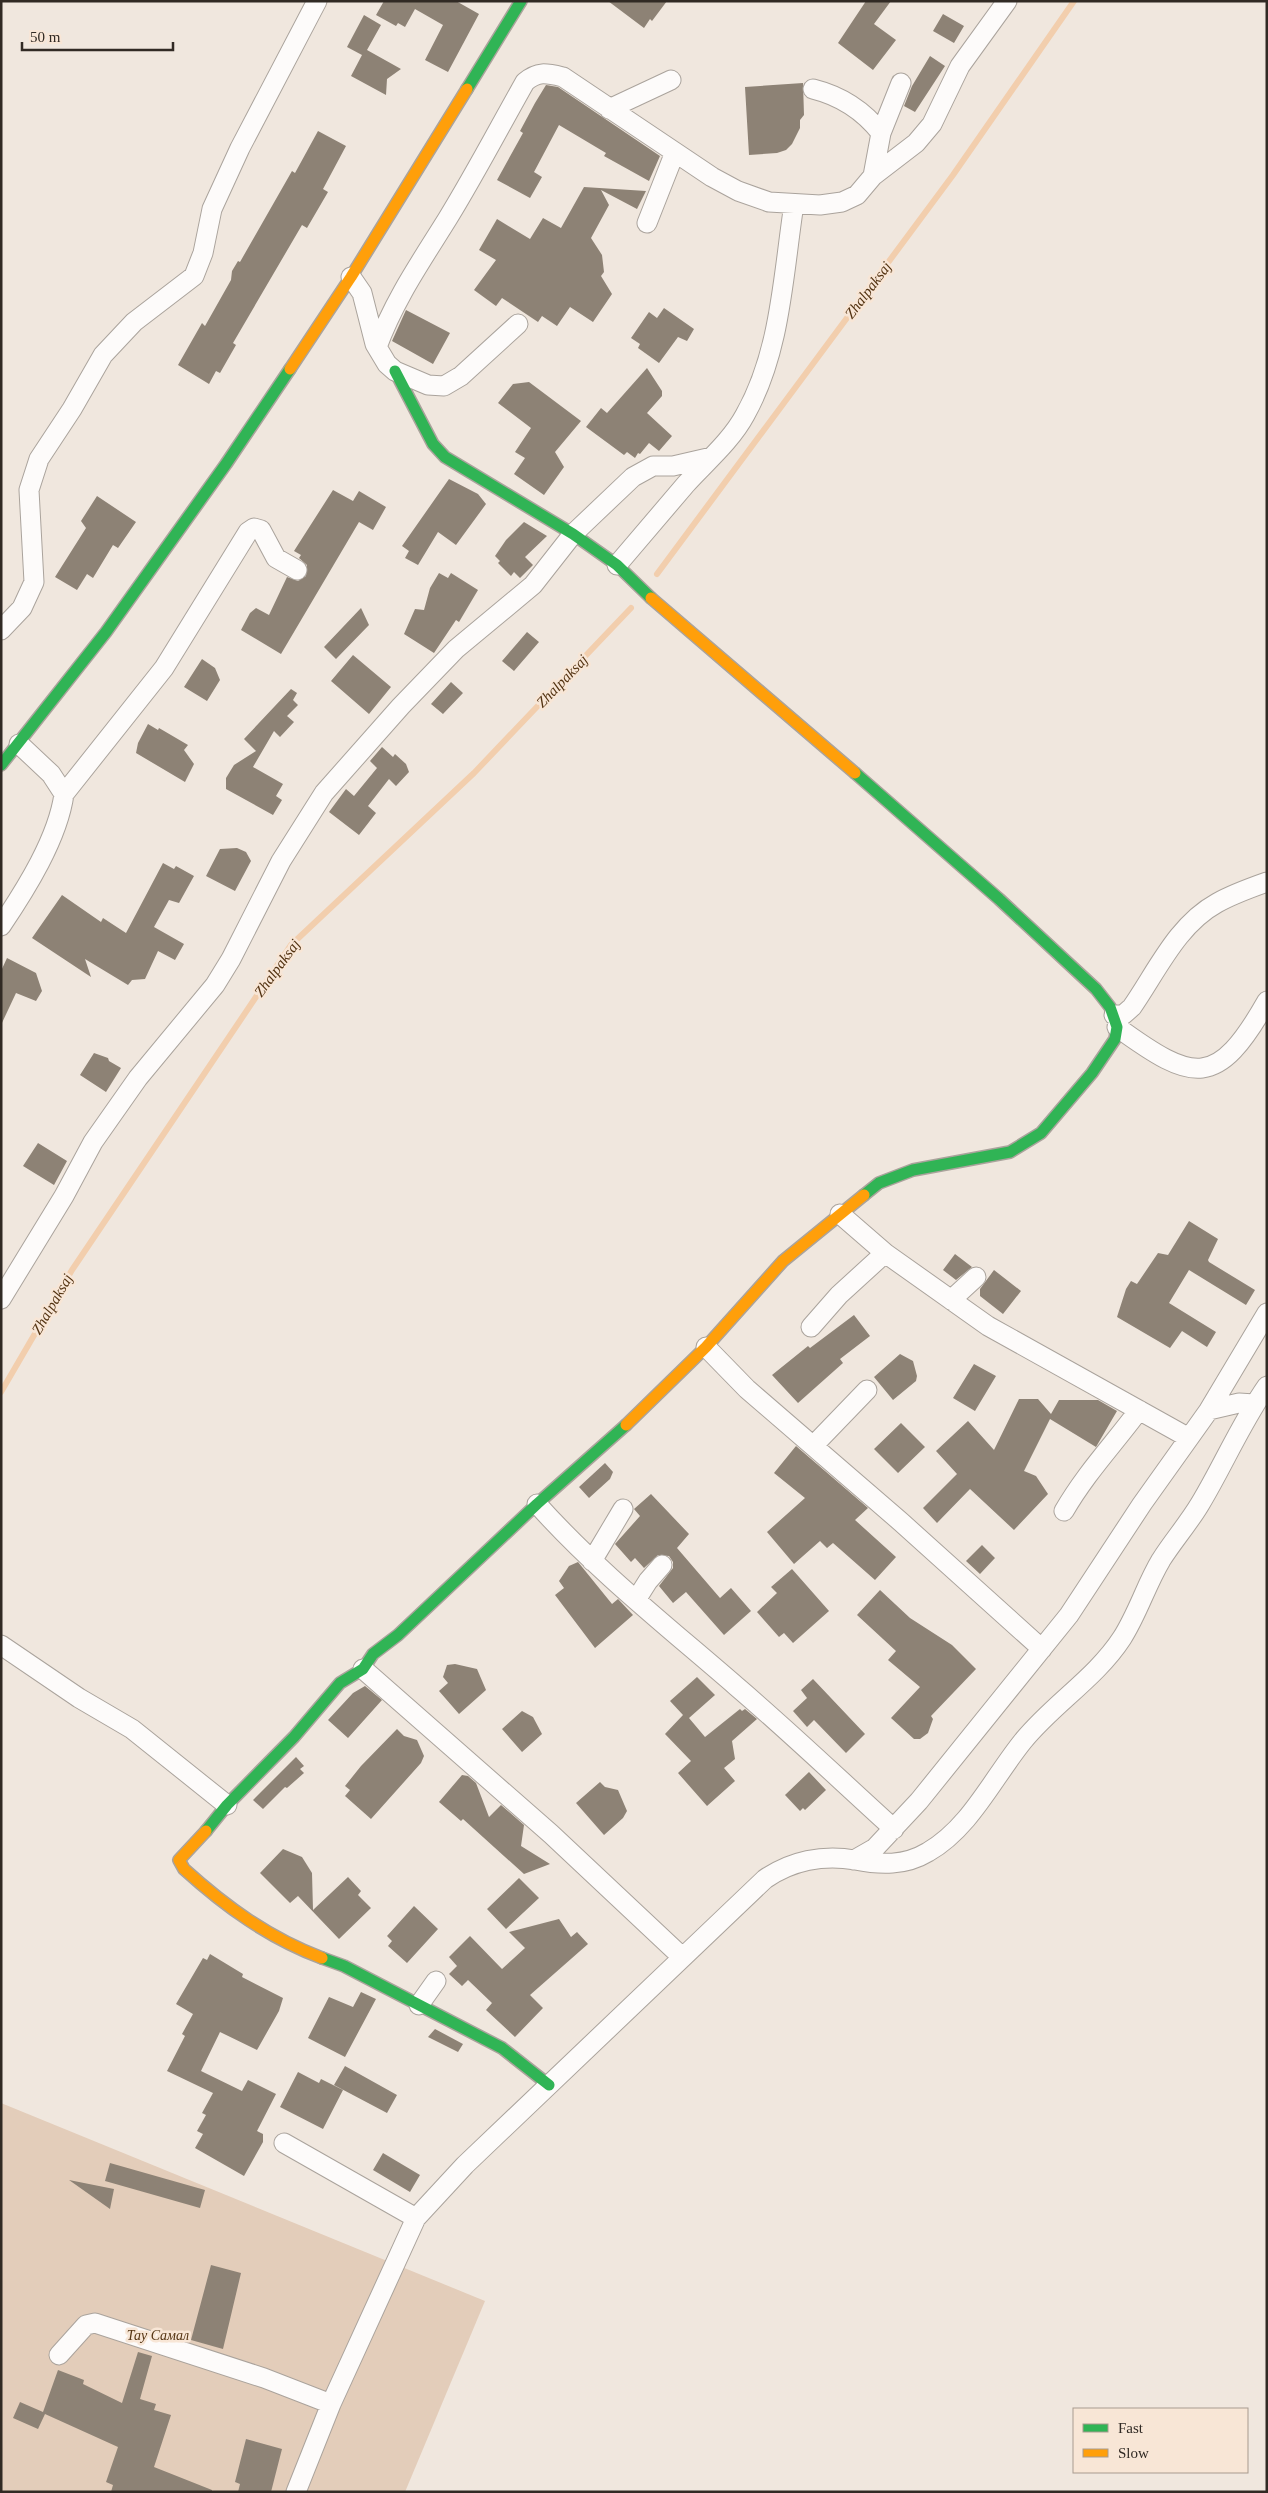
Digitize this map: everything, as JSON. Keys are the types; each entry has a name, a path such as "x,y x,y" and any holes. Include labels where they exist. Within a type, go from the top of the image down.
{"street":[{"path":"1,630 22,608 34,582 29,490 39,459 72,409 103,355 134,322 194,276 203,253 216,200 240,148 317,1"},
{"path":"1,765 166,550 351,277 521,1"},
{"path":"377,347 386,321 411,276 463,193 524,82 542,72 563,77 712,177 738,191 769,202 820,205 842,202 857,195 873,176 916,143 932,124 960,66 1007,1"},
{"path":"609,109 671,80"},
{"path":"873,176 881,133 901,83"},
{"path":"813,89 844,100 861,112 881,133"},
{"path":"647,223 675,152"},
{"path":"617,566 712,457 744,417 756,394 766,366 780,306 794,204"},
{"path":"351,277 362,293 377,347 387,364 396,371 428,385 444,386 461,376 518,324"},
{"path":"396,371 433,444 445,457 573,534 617,566 659,605 799,723 992,893 1096,989 1116,1021 1151,1050 1180,1066 1206,1068 1230,1055 1267,1000"},
{"path":"1,1298 64,1196 92,1142 138,1078 215,986 231,960 281,861 324,793 401,706 456,649 533,585 573,534 643,470 653,466 688,464 712,457"},
{"path":"1,926 30,878 52,835 62,812 64,794 164,668 248,532 254,528 261,530 276,558 297,570"},
{"path":"19,744 51,774 64,794"},
{"path":"549,2085 502,2048 344,1966 299,1949 265,1932 244,1919 184,1869 179,1860 220,1816 227,1805 294,1737 340,1683 363,1669 365,1663 398,1635 537,1504 631,1422 706,1347 783,1262 879,1183 912,1170 1010,1152 1041,1133 1092,1072 1115,1039 1116,1021 1132,1007 1173,944 1192,922 1215,904 1267,882"},
{"path":"840,1214 885,1253 996,1331 1189,1438"},
{"path":"811,1327 839,1295 885,1253"},
{"path":"951,1300 976,1277"},
{"path":"854,1860 875,1848 954,1761 1069,1615 1142,1504 1210,1410 1267,1313"},
{"path":"706,1347 747,1388 901,1522 1042,1649"},
{"path":"296,2492 330,2404 416,2218 465,2165 766,1879 780,1869 798,1862 817,1859 854,1860 884,1865 907,1861 927,1853 963,1823 1024,1740 1095,1671 1121,1639 1160,1561 1199,1506 1254,1404 1267,1386"},
{"path":"813,1446 867,1390"},
{"path":"1210,1410 1239,1403 1254,1404"},
{"path":"1064,1511 1089,1471 1112,1446 1139,1410"},
{"path":"537,1504 592,1561 766,1712 894,1829"},
{"path":"592,1561 623,1509"},
{"path":"636,1600 648,1581 662,1566"},
{"path":"1,1645 79,1698 108,1713 227,1805"},
{"path":"363,1669 551,1834 682,1957"},
{"path":"419,2005 436,1981"},
{"path":"284,2143 416,2218"},
{"path":"59,2355 86,2325 95,2323 121,2340 264,2378 330,2404"}],"green space":[{"name":"Тау Самал","path":"1,2103 485,2301 405,2492 1,2492"}],"building":[{"path":"384,1 456,1 479,14 448,72 425,60 443,25 415,9 405,27 398,23 396,26 376,15"},
{"path":"608,1 667,1 652,21 650,19 644,28"},
{"path":"866,1 891,1 874,24 896,40 873,70 838,43"},
{"path":"943,14 964,26 954,43 933,31"},
{"path":"364,15 381,25 367,50 401,69 387,79 386,95 351,76 362,55 347,47"},
{"path":"930,56 945,66 915,112 904,106 912,86"},
{"path":"803,83 804,115 800,120 800,128 792,144 786,150 777,153 749,155 745,87"},
{"path":"546,85 558,87 660,156 649,181 604,156 606,153 559,125 534,172 542,177 530,198 497,180 523,133 520,131"},
{"path":"318,131 346,146 323,189 328,192 307,228 302,225 233,343 236,345 220,373 216,371 209,384 178,365 202,323 205,326 231,280 232,271 238,261 240,262 292,171 295,173"},
{"path":"584,187 646,191 637,209 601,190 609,205 591,238 602,255 604,272 601,276 612,294 593,322 570,307 557,326 542,316 538,322 502,298 496,306 474,290 496,260 479,250 497,219 530,239 543,218 561,228"},
{"path":"664,308 694,329 687,341 678,337 659,363 638,348 640,344 631,338 649,312 657,318"},
{"path":"406,310 450,333 433,364 392,341"},
{"path":"647,368 662,391 662,396 647,413 672,436 659,451 649,443 635,458 627,452 624,455 586,427 601,408 607,413"},
{"path":"529,382 581,421 555,452 564,467 544,495 514,474 525,458 515,452 531,428 498,403 513,384"},
{"path":"449,479 478,494 486,504 456,545 438,532 418,565 405,558 409,551 402,546"},
{"path":"333,490 353,501 359,491 386,507 373,530 359,522 281,654 241,630 250,613 256,608 269,615 287,577 298,581 306,576 307,565 299,558 301,555 294,551"},
{"path":"97,496 136,522 118,548 113,545 93,578 87,574 77,590 55,577 86,528 81,521"},
{"path":"524,522 547,536 525,557 533,565 520,578 514,572 511,576 498,563 500,561 495,556 506,540"},
{"path":"439,573 448,578 451,573 478,590 459,622 456,620 434,653 404,634 415,609 424,610 430,588"},
{"path":"361,608 369,625 336,659 324,647"},
{"path":"527,632 539,642 514,671 502,661"},
{"path":"353,655 391,687 369,714 331,681"},
{"path":"202,659 215,668 220,680 207,701 184,687"},
{"path":"451,682 463,693 443,714 431,704"},
{"path":"291,689 297,693 293,700 298,705 287,716 294,722 280,737 274,731 253,767 283,784 276,796 282,800 273,815 226,789 226,778 234,765 256,751 244,739"},
{"path":"148,724 158,730 159,728 188,745 184,750 194,764 185,782 136,753 138,743"},
{"path":"382,747 393,757 395,754 406,764 409,772 396,786 389,779 368,806 376,813 359,835 329,812 346,789 354,796 377,768 370,761"},
{"path":"237,848 246,852 251,861 235,891 206,876 220,849"},
{"path":"163,863 174,869 176,866 194,876 179,903 169,900 154,927 184,944 175,960 158,951 145,979 132,980 128,985 85,959 91,977 32,938 62,895 101,922 103,918 126,933"},
{"path":"7,958 36,973 42,991 36,1001 16,993 1,1025 1,971"},
{"path":"94,1053 108,1058 109,1061 121,1068 106,1092 80,1075"},
{"path":"38,1143 67,1161 54,1185 23,1166"},
{"path":"1189,1221 1218,1239 1208,1260 1209,1262 1255,1290 1246,1305 1189,1270 1169,1303 1216,1332 1207,1347 1182,1331 1170,1348 1117,1317 1126,1289 1131,1281 1137,1284 1158,1253 1168,1255"},
{"path":"955,1254 972,1267 956,1280 943,1270"},
{"path":"994,1270 1021,1291 1003,1314 980,1296 980,1289"},
{"path":"854,1315 870,1336 840,1359 843,1363 798,1403 772,1375 808,1346 810,1348"},
{"path":"900,1354 913,1361 917,1376 916,1381 893,1400 874,1377"},
{"path":"974,1364 996,1376 975,1411 953,1398"},
{"path":"1019,1399 1038,1399 1051,1414 1059,1400 1098,1400 1117,1411 1096,1447 1050,1419 1024,1471 1036,1476 1048,1494 1014,1530 970,1489 937,1523 923,1508 957,1474 936,1451 968,1421 994,1450"},
{"path":"901,1423 925,1447 898,1473 874,1449"},
{"path":"796,1446 868,1508 855,1520 896,1557 875,1580 833,1543 827,1548 820,1541 794,1564 767,1532 805,1498 774,1473"},
{"path":"605,1463 613,1472 610,1479 589,1498 579,1487"},
{"path":"651,1494 689,1534 677,1548 720,1598 731,1588 751,1611 724,1635 686,1592 673,1603 659,1586 673,1568 673,1562 669,1556 658,1555 644,1568 635,1558 631,1562 615,1544 640,1516 634,1509"},
{"path":"982,1545 995,1558 980,1574 966,1561"},
{"path":"578,1562 612,1604 618,1599 633,1615 595,1648 555,1595 564,1588 559,1581 569,1566"},
{"path":"792,1569 829,1611 793,1643 784,1633 779,1637 757,1612 777,1593 771,1587"},
{"path":"880,1590 910,1618 952,1645 976,1669 931,1716 933,1719 928,1733 920,1739 914,1739 891,1718 920,1687 888,1660 896,1651 857,1615"},
{"path":"455,1664 477,1669 486,1690 459,1714 439,1691 448,1683 443,1677 447,1665"},
{"path":"697,1677 715,1695 689,1718 705,1737 740,1709 742,1711 745,1709 757,1719 732,1741 735,1759 724,1768 735,1781 707,1806 678,1773 691,1761 665,1734 683,1715 670,1701"},
{"path":"813,1679 865,1734 846,1753 814,1720 807,1727 793,1711 807,1698 801,1690"},
{"path":"365,1686 382,1700 348,1738 328,1720 353,1693"},
{"path":"522,1711 533,1717 542,1734 522,1752 502,1729"},
{"path":"397,1729 404,1736 417,1740 424,1756 421,1763 371,1819 345,1796 350,1790 345,1786 361,1766"},
{"path":"296,1757 304,1766 300,1769 304,1773 287,1788 285,1787 263,1809 253,1800"},
{"path":"809,1772 826,1790 805,1810 803,1808 800,1811 785,1795"},
{"path":"462,1775 468,1776 476,1783 489,1817 501,1805 524,1825 521,1846 550,1864 524,1874 463,1819 461,1821 439,1802"},
{"path":"600,1782 605,1787 618,1790 627,1811 623,1818 604,1835 576,1803"},
{"path":"283,1849 302,1857 312,1873 313,1910 348,1877 361,1891 358,1895 371,1908 339,1939 298,1896 290,1903 260,1873"},
{"path":"519,1878 539,1898 506,1929 487,1909"},
{"path":"414,1906 438,1929 407,1963 388,1946 392,1941 387,1936"},
{"path":"559,1919 571,1937 577,1932 588,1944 530,1995 543,2008 515,2037 486,2010 492,2003 468,1980 462,1986 449,1974 457,1966 449,1957 470,1936 502,1969 525,1948 509,1932"},
{"path":"210,1954 243,1974 242,1977 283,1998 279,2011 257,2050 220,2032 201,2071 242,2091 248,2080 276,2094 257,2131 263,2134 263,2142 244,2176 195,2148 203,2134 197,2131 206,2115 202,2113 213,2093 167,2071 185,2036 182,2034 193,2014 176,2004 203,1958 207,1960"},
{"path":"361,1992 376,1999 345,2057 308,2038 329,1997 353,2007"},
{"path":"435,2029 463,2044 458,2052 428,2037"},
{"path":"345,2066 397,2095 387,2113 334,2085"},
{"path":"298,2072 319,2083 321,2079 343,2090 323,2129 280,2107"},
{"path":"383,2153 420,2175 410,2192 373,2170"},
{"path":"110,2163 205,2190 200,2208 105,2181"},
{"path":"69,2180 114,2189 110,2209"},
{"path":"211,2265 241,2273 223,2349 191,2340"},
{"path":"138,2352 152,2356 140,2399 156,2404 154,2410 171,2415 154,2467 212,2490 212,2492 111,2492 113,2485 106,2482 118,2447 45,2414 38,2429 13,2418 20,2402 43,2412 58,2370 84,2380 83,2384 122,2403"},
{"path":"246,2439 282,2449 271,2492 238,2492 240,2484 235,2482"}],"waterway":[{"name":"Zhalpaksaj","path":"657,574 953,175 1074,1"},
{"name":"Zhalpaksaj","path":"1,1392 72,1270 291,945 474,773 631,608"}],"traffic: fast":[{"path":"467,89 521,1"},
{"path":"1,765 106,632 226,464 290,369"},
{"path":"395,371 433,444 445,457 573,534 617,565 651,598"},
{"path":"855,773 999,899 1096,989 1110,1007 1117,1027 1115,1039 1092,1073 1041,1133 1010,1152 913,1170 879,1183 864,1195"},
{"path":"206,1831 227,1805 294,1737 340,1683 363,1669 373,1654 398,1635 537,1504 626,1425"},
{"path":"322,1958 344,1966 502,2048 549,2085"}],"traffic: slow":[{"path":"290,369 351,277 467,89"},
{"path":"651,598 855,773"},
{"path":"626,1425 706,1347 783,1261 864,1195"},
{"path":"206,1831 179,1860 184,1869 232,1909 266,1931 322,1958"}]}
